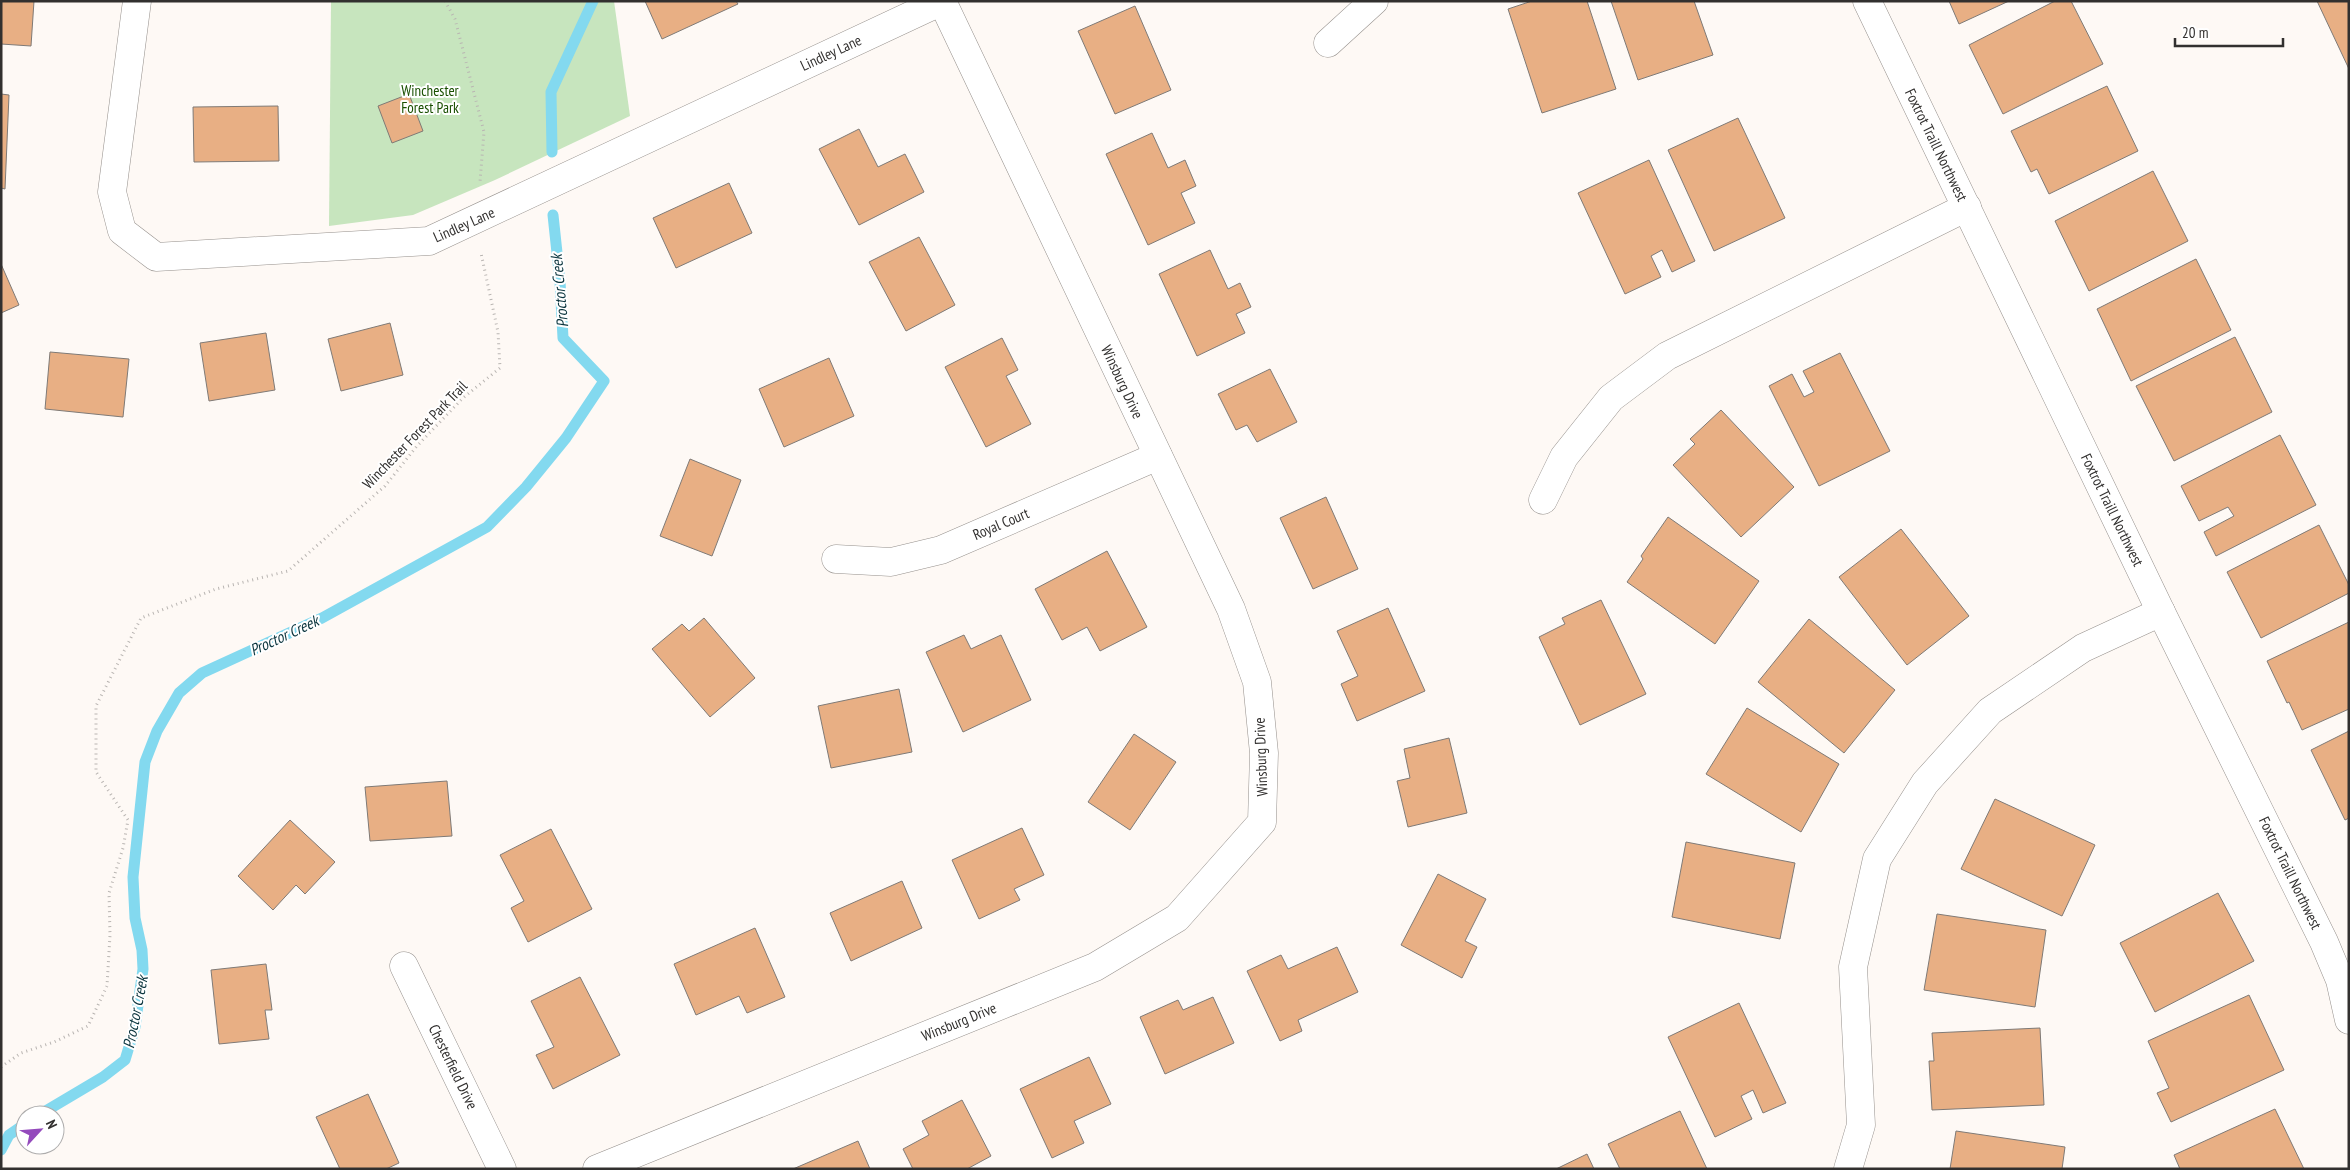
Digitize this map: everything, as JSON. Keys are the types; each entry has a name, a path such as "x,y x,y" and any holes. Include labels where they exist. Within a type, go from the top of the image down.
{"street":[{"name":"Lindley Lane","path":"137,1 112,192 122,231 156,257 429,241 942,1"},
{"name":"Winsburg Drive","path":"597,1169 1095,967 1177,918 1262,822 1264,753 1257,682 1231,609 942,1"},
{"path":"1328,43 1374,1"},
{"name":"Foxtrot Traill Northwest","path":"1867,1 2161,612 2324,942 2340,980 2349,1020"},
{"path":"1543,500 1564,457 1611,398 1667,356 1966,207"},
{"name":"Royal Court","path":"836,559 891,562 941,550 1158,456"},
{"path":"1848,1169 1861,1125 1853,967 1877,859 1925,784 1990,711 2083,648 2161,612"},
{"name":"Chesterfield Drive","path":"404,966 502,1169"}],"path":[{"name":"Winchester Forest Park Trail","path":"1,1067 21,1053 54,1042 88,1026 107,986 110,936 109,893 123,848 128,820 96,772 96,706 140,618 216,590 288,572 385,486 417,446 463,398 500,368 498,332 482,262 477,219 484,132 455,19 445,1"}],"green space":[{"name":"Winchester Forest Park","path":"331,1 614,1 630,116 495,180 413,215 329,226"}],"building":[{"path":"1,1 34,1 31,46 1,44"},
{"path":"645,1 736,1 738,4 662,39"},
{"path":"1532,1 1587,1 1616,89 1542,113 1508,9"},
{"path":"1611,1 1694,1 1713,55 1638,80"},
{"path":"1949,1 2009,1 1959,24"},
{"path":"2055,1 2071,1 2103,64 2003,114 1969,45"},
{"path":"2317,1 2349,1 2349,69"},
{"path":"1135,6 1171,90 1115,114 1078,31"},
{"path":"2107,86 2138,151 2049,194 2037,169 2031,172 2011,131"},
{"path":"1,94 9,95 5,189 1,188"},
{"path":"409,94 423,131 392,143 378,106"},
{"path":"278,106 279,161 194,162 193,107"},
{"path":"1738,118 1785,218 1714,251 1668,150"},
{"path":"859,129 878,167 905,154 924,192 859,225 819,149"},
{"path":"1152,133 1168,168 1185,160 1196,186 1181,193 1195,223 1148,245 1106,154"},
{"path":"1649,160 1695,261 1672,272 1662,250 1651,256 1661,277 1625,294 1578,193"},
{"path":"2153,171 2188,241 2089,291 2055,221"},
{"path":"729,183 752,233 676,268 653,218"},
{"path":"919,237 955,305 906,331 869,262"},
{"path":"1210,250 1228,289 1240,283 1251,307 1236,314 1245,333 1197,356 1159,274"},
{"path":"2196,259 2231,330 2131,381 2097,309"},
{"path":"1,264 19,305 1,313"},
{"path":"390,323 403,375 341,391 328,339"},
{"path":"266,333 275,390 209,401 200,343"},
{"path":"2235,337 2272,412 2174,461 2136,386"},
{"path":"1002,338 1018,370 1006,376 1031,424 986,447 945,367"},
{"path":"50,352 129,359 123,417 45,409"},
{"path":"1840,353 1890,451 1819,486 1769,386 1792,374 1804,397 1814,392 1803,371"},
{"path":"829,358 854,416 784,447 759,389"},
{"path":"1270,369 1297,422 1257,442 1247,425 1236,430 1218,394"},
{"path":"1721,410 1794,487 1741,537 1673,465 1695,444 1690,439"},
{"path":"2280,435 2316,505 2216,556 2204,532 2234,516 2228,507 2199,521 2181,486"},
{"path":"690,459 741,480 712,556 660,536"},
{"path":"1326,497 1358,569 1313,589 1280,518"},
{"path":"1668,517 1759,581 1715,644 1627,582 1643,559 1641,556"},
{"path":"2319,525 2349,585 2349,593 2261,638 2227,572"},
{"path":"1901,529 1969,616 1907,665 1839,577"},
{"path":"1107,551 1147,627 1100,651 1087,627 1062,640 1035,589"},
{"path":"1601,600 1646,694 1580,725 1539,637 1565,624 1562,618"},
{"path":"1388,608 1425,691 1357,721 1341,684 1358,676 1337,631"},
{"path":"704,618 755,678 710,717 652,649 682,624 689,631"},
{"path":"1809,619 1895,690 1844,753 1758,682"},
{"path":"2349,622 2349,709 2302,730 2267,661"},
{"path":"964,635 971,649 1001,635 1031,700 963,732 926,652"},
{"path":"899,689 912,752 831,768 818,706"},
{"path":"1747,708 1839,764 1801,832 1706,774"},
{"path":"2349,731 2349,818 2345,820 2311,750"},
{"path":"1134,734 1176,762 1130,830 1088,802"},
{"path":"1449,738 1467,813 1408,827 1397,781 1410,778 1404,749"},
{"path":"447,781 452,836 370,841 365,787"},
{"path":"1995,799 2095,845 2062,916 1961,869"},
{"path":"290,820 335,862 305,894 296,885 273,910 238,876"},
{"path":"1022,828 1044,875 1014,889 1020,900 979,919 952,860"},
{"path":"551,829 592,909 528,942 511,908 524,901 500,855"},
{"path":"1686,842 1795,863 1780,939 1672,917"},
{"path":"1438,874 1486,899 1465,941 1477,947 1462,978 1401,945"},
{"path":"902,881 922,928 851,961 830,913"},
{"path":"2218,893 2254,961 2155,1012 2120,943"},
{"path":"1937,914 2046,930 2035,1007 1924,990"},
{"path":"755,928 785,997 747,1013 739,996 696,1015 674,964"},
{"path":"1337,947 1358,992 1298,1020 1302,1031 1280,1041 1247,971 1281,955 1288,969"},
{"path":"266,964 272,1010 265,1010 269,1039 219,1044 211,970"},
{"path":"580,977 620,1055 553,1089 536,1055 554,1047 531,1001"},
{"path":"2249,995 2284,1070 2171,1122 2157,1093 2169,1088 2148,1041"},
{"path":"1213,997 1234,1043 1165,1074 1140,1017 1178,1000 1183,1010"},
{"path":"1739,1003 1786,1103 1763,1113 1753,1090 1741,1096 1752,1119 1715,1137 1668,1037"},
{"path":"2040,1028 2044,1105 1932,1110 1929,1061 1934,1061 1932,1033"},
{"path":"1089,1057 1111,1104 1074,1121 1084,1143 1052,1158 1020,1089"},
{"path":"368,1094 399,1163 386,1169 340,1169 316,1117"},
{"path":"962,1100 991,1156 967,1169 913,1169 903,1149 929,1135 922,1121"},
{"path":"2275,1109 2304,1169 2180,1169 2174,1155"},
{"path":"1680,1111 1707,1169 1620,1169 1608,1144"},
{"path":"1956,1131 2065,1147 2062,1169 1950,1169"},
{"path":"858,1141 870,1169 793,1169"},
{"path":"1587,1154 1594,1169 1556,1169"}],"waterway":[{"name":"Proctor Creek","path":"552,152 551,92 593,1"},
{"name":"Proctor Creek","path":"56,1105 103,1077 125,1060 135,1027 143,969 142,950 135,918 133,877 145,762 157,731 179,693 202,673 322,618 487,527 526,487 566,438 604,381 563,338 560,281 553,215"},
{"name":"Proctor Creek","path":"1,1150 9,1135 15,1131"}]}
